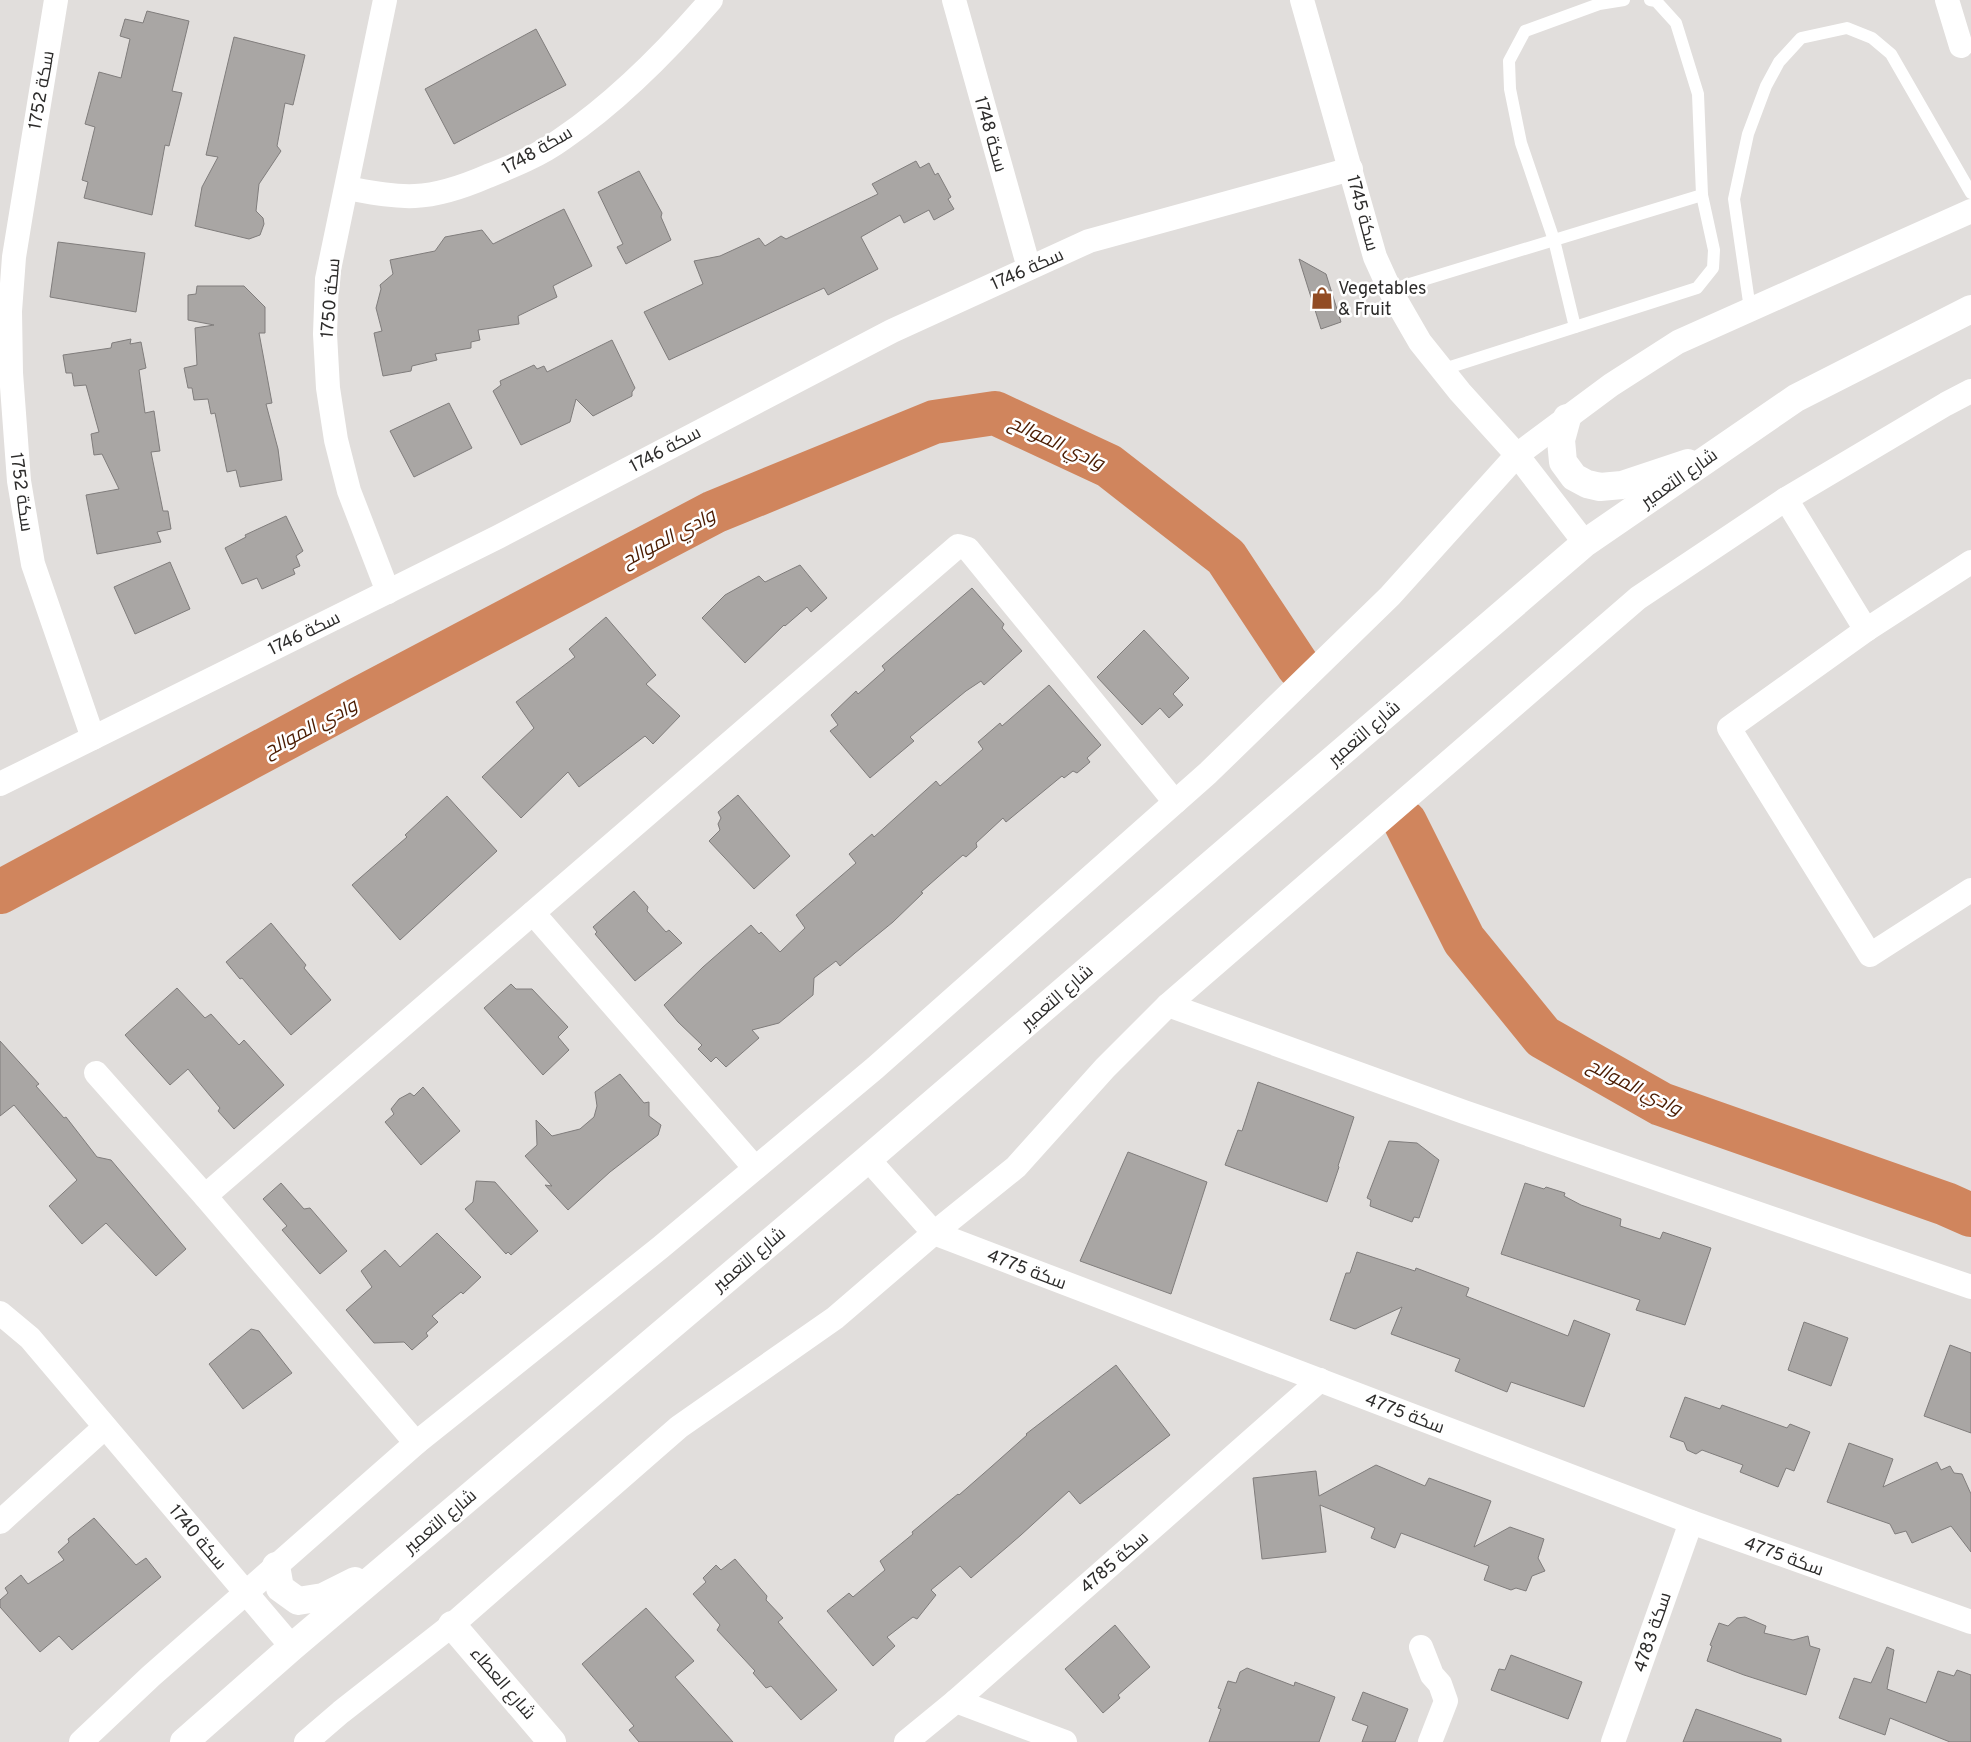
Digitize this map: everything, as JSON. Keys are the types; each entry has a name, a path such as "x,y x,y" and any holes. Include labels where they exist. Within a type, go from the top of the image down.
{"main road":[{"name":"شارع التعمير","path":"184,1742 292,1647 868,1159 1585,543 1796,398 1971,309"},
{"path":"1567,418 1562,440 1563,462 1574,477 1587,484 1600,487 1622,485 1713,455"},
{"path":"276,1566 280,1588 298,1601 323,1597 347,1584 380,1572"},
{"name":"شارع العطاء","path":"452,1625 552,1742"}],"street":[{"name":"سكة 1752","path":"56,0 14,257 10,311 10,484 33,564 93,738"},
{"name":"سكة 1750","path":"385,0 327,279 325,334 328,388 336,440 349,491 388,592"},
{"name":"سكة 1748","path":"347,188 384,195 416,196 462,187 513,166 561,140 618,95 679,37 711,0"},
{"name":"سكة 1748","path":"954,0 1028,268"},
{"name":"سكة 1745","path":"1302,0 1374,257 1390,290 1420,342 1441,370 1517,455 1585,543"},
{"path":"1947,0 1961,46"},
{"name":"سكة 1746","path":"0,784 507,532 892,331 1028,268 1089,241 1351,170"},
{"path":"81,1742 151,1676 416,1443 661,1247 874,1068 1208,773 1390,596 1517,455 1610,385 1678,342 1971,211"},
{"path":"306,1742 341,1712 452,1625 678,1427 834,1318 934,1233 1016,1167 1105,1068 1168,1005 1638,598 1786,499 1971,391"},
{"path":"1786,499 1866,630"},
{"path":"205,1196 958,546 968,549 1175,802"},
{"path":"1971,562 1866,630 1729,728 1870,955 1971,890"},
{"path":"533,913 755,1168"},
{"path":"1168,1005 1464,1112 1971,1287"},
{"path":"96,1073 205,1196 416,1443"},
{"name":"سكة 4775","path":"868,1159 934,1233 1691,1522 1971,1622"},
{"name":"سكة 1740","path":"0,1313 30,1338 292,1647"},
{"name":"سكة 4785","path":"906,1742 956,1701 1320,1380"},
{"path":"0,1522 105,1427"},
{"name":"سكة 4783","path":"1613,1742 1691,1522"},
{"path":"1421,1646 1432,1675 1440,1684 1446,1701 1430,1742"},
{"path":"956,1701 1065,1742"}],"lane":[{"path":"1574,327 1554,240 1522,143 1510,89 1509,61 1525,31 1599,4 1624,0"},
{"path":"1441,370 1697,288 1713,268 1714,250 1702,195 1698,94 1676,23 1656,1 1650,0"},
{"path":"1750,309 1734,199 1748,134 1766,86 1779,62 1801,38 1847,28 1872,38 1891,54 1971,193"},
{"path":"1390,290 1702,195"}],"building":[{"path":"147,11 189,21 172,91 182,93 169,146 165,145 152,215 84,198 88,182 82,180 95,127 85,124 99,72 121,78 130,39 120,36 125,19 143,23"},
{"path":"536,29 566,85 454,144 425,89"},
{"path":"234,37 305,55 293,105 285,103 277,146 281,151 259,184 256,211 263,218 264,224 260,235 249,239 195,226 202,187 218,157 206,155"},
{"path":"916,161 920,168 929,163 935,175 938,173 951,197 948,199 954,209 934,220 929,210 904,223 900,215 861,237 878,269 828,295 824,288 669,360 644,312 703,284 694,261 720,256 759,238 765,246 781,236 786,239 878,194 872,184"},
{"path":"639,171 662,213 661,217 671,240 626,264 617,247 623,244 598,192"},
{"path":"564,209 592,266 553,286 557,297 518,316 519,324 478,330 480,340 471,342 471,348 435,354 437,360 412,366 411,371 383,376 374,333 382,331 376,308 381,289 380,285 393,274 390,260 435,251 445,237 482,230 493,244"},
{"path":"58,242 145,253 136,312 50,297"},
{"name":"Vegetables & Fruit","path":"1299,259 1326,274 1341,322 1321,329"},
{"path":"197,286 244,286 265,307 265,333 259,333 272,403 266,404 278,449 282,480 240,487 236,470 227,472 215,413 211,414 208,399 194,400 192,388 188,388 184,368 197,365 195,328 214,325 188,320 188,295 196,294"},
{"path":"131,339 130,344 141,342 146,368 139,370 145,413 154,411 160,451 151,452 163,511 168,511 171,529 157,532 161,542 97,554 86,495 119,489 102,454 94,455 91,434 99,432 86,385 74,386 72,373 66,373 63,355 111,348 112,343"},
{"path":"612,340 635,388 632,396 593,416 576,399 570,422 521,445 493,391 501,385 500,381 534,365 537,369 544,366 547,372"},
{"path":"449,403 472,448 414,477 390,431"},
{"path":"286,516 303,551 296,556 300,566 293,569 295,574 262,589 257,578 242,584 225,548 246,537 245,535"},
{"path":"170,562 190,609 135,634 114,587"},
{"path":"800,565 827,598 811,612 807,607 784,625 745,663 702,618 725,595 759,576 765,582"},
{"path":"972,588 1004,624 1002,628 1022,651 984,685 981,681 966,691 910,737 914,741 870,778 830,731 838,725 831,715 856,691 858,694 885,670 882,666"},
{"path":"606,617 656,675 646,684 680,716 653,744 645,736 579,787 568,772 521,818 482,777 534,728 516,702 575,657 569,649"},
{"path":"1144,630 1189,678 1173,694 1183,705 1169,718 1160,708 1142,725 1097,677"},
{"path":"1049,685 1101,745 1087,758 1090,762 1077,773 1073,771 1064,778 1062,776 1006,822 1003,818 976,843 977,847 966,857 963,855 921,892 923,893 893,922 840,966 836,961 814,978 813,995 779,1023 752,1030 759,1038 726,1067 716,1057 711,1062 698,1049 702,1045 678,1022 664,1005 703,967 751,925 759,934 761,932 780,952 805,928 796,915 856,863 849,854 872,834 874,837 936,781 940,786 983,749 978,742 1000,723 1002,726"},
{"path":"738,795 790,856 754,889 709,841 720,830 718,824 721,818 718,812"},
{"path":"447,796 497,851 400,940 352,885 407,837 405,835"},
{"path":"634,891 648,907 647,911 666,932 669,930 682,943 635,981 595,934 597,932 593,927"},
{"path":"271,923 306,965 304,968 331,1000 291,1035 226,962"},
{"path":"511,984 516,989 532,989 568,1027 558,1037 569,1050 543,1075 484,1008"},
{"path":"177,988 205,1018 211,1014 239,1045 244,1040 284,1085 234,1129 218,1111 220,1108 188,1069 170,1085 125,1035"},
{"path":"0,1041 39,1084 36,1086 64,1118 66,1117 97,1157 111,1160 186,1249 156,1276 106,1223 82,1244 49,1206 77,1180 14,1105 0,1116"},
{"path":"620,1074 644,1103 649,1102 649,1116 661,1125 658,1135 610,1172 568,1210 545,1185 552,1186 525,1156 537,1145 536,1120 552,1136 580,1129 594,1117 597,1106 595,1092"},
{"path":"1258,1082 1354,1117 1327,1202 1225,1165 1238,1130 1242,1131"},
{"path":"423,1087 460,1131 421,1165 385,1122 394,1114 391,1109 399,1099 410,1093 414,1096"},
{"path":"1389,1141 1417,1143 1439,1160 1419,1218 1414,1217 1412,1222 1370,1206 1371,1200 1367,1198"},
{"path":"1128,1152 1207,1182 1171,1294 1080,1261"},
{"path":"476,1181 495,1182 538,1231 511,1255 508,1252 506,1254 465,1209 473,1202"},
{"path":"281,1183 304,1209 310,1208 347,1251 320,1274 282,1230 287,1226 263,1199"},
{"path":"1525,1183 1565,1193 1564,1196 1581,1205 1621,1219 1620,1226 1660,1239 1663,1232 1711,1248 1685,1325 1636,1310 1640,1300 1501,1254"},
{"path":"437,1233 481,1277 463,1294 461,1292 432,1316 438,1322 426,1333 428,1336 412,1350 404,1342 374,1343 346,1310 372,1287 361,1271 385,1250 400,1267"},
{"path":"1357,1252 1415,1271 1416,1268 1469,1288 1466,1296 1568,1336 1574,1320 1610,1334 1584,1407 1511,1382 1507,1392 1455,1371 1460,1359 1391,1334 1402,1307 1355,1329 1330,1320 1346,1273 1350,1273"},
{"path":"1804,1322 1848,1338 1831,1386 1788,1370"},
{"path":"251,1329 259,1331 292,1373 243,1409 209,1364"},
{"path":"1950,1345 1971,1353 1971,1433 1924,1416"},
{"path":"1116,1365 1170,1435 1080,1504 1069,1491 971,1578 960,1566 931,1590 936,1595 917,1619 913,1617 887,1637 895,1646 873,1666 827,1611 849,1593 853,1597 885,1570 880,1561 913,1534 912,1532 959,1495 1026,1434"},
{"path":"1685,1397 1720,1409 1722,1405 1787,1428 1790,1424 1810,1432 1794,1471 1786,1468 1778,1487 1740,1472 1743,1465 1702,1450 1696,1454 1687,1450 1684,1442 1670,1437"},
{"path":"1849,1443 1893,1459 1883,1487 1937,1462 1941,1470 1950,1466 1954,1473 1962,1474 1971,1494 1971,1552 1951,1526 1912,1543 1906,1531 1895,1534 1890,1524 1827,1502"},
{"path":"1376,1465 1425,1486 1429,1478 1491,1501 1474,1547 1510,1527 1544,1539 1538,1558 1545,1571 1532,1576 1526,1591 1516,1588 1511,1590 1484,1580 1489,1566 1401,1533 1395,1548 1371,1538 1375,1528 1320,1505 1326,1552 1262,1559 1253,1478 1316,1471 1319,1496"},
{"path":"94,1518 136,1565 146,1558 161,1577 72,1650 59,1636 40,1652 0,1607 0,1600 8,1593 5,1588 21,1575 28,1584 64,1560 58,1552 69,1542 68,1539"},
{"path":"735,1559 767,1596 766,1600 783,1618 778,1622 837,1690 801,1720 771,1686 766,1688 753,1673 755,1671 717,1630 720,1625 693,1594 706,1582 703,1578 716,1565 721,1570"},
{"path":"646,1608 694,1661 675,1677 733,1742 639,1742 629,1730 634,1726 582,1664"},
{"path":"1745,1617 1766,1626 1764,1633 1793,1640 1808,1636 1810,1646 1820,1649 1806,1695 1707,1661 1712,1646 1710,1645 1719,1623 1728,1626 1737,1618"},
{"path":"1115,1625 1150,1667 1118,1695 1120,1698 1103,1713 1065,1669"},
{"path":"1887,1647 1894,1650 1887,1689 1926,1703 1938,1671 1954,1676 1957,1670 1971,1675 1971,1742 1950,1742 1890,1718 1885,1735 1839,1718 1854,1678 1871,1683"},
{"path":"1511,1655 1582,1682 1568,1719 1491,1690 1499,1669 1505,1670"},
{"path":"1247,1668 1294,1686 1295,1682 1335,1697 1319,1742 1209,1742 1221,1709 1218,1708 1228,1681 1236,1683 1240,1672"},
{"path":"1363,1692 1408,1709 1395,1742 1362,1742 1368,1726 1352,1720"},
{"path":"1696,1709 1781,1739 1781,1742 1683,1742"}],"waterway":[{"name":"وادي الموالح","path":"0,892 357,700 714,512 934,422 995,413 1109,466 1226,557 1298,666"},
{"name":"وادي الموالح","path":"1405,822 1464,940 1543,1037 1661,1104 1946,1204 1971,1215"}],"place":[{"name":"Vegetables & Fruit","path":"1322,298"}]}
